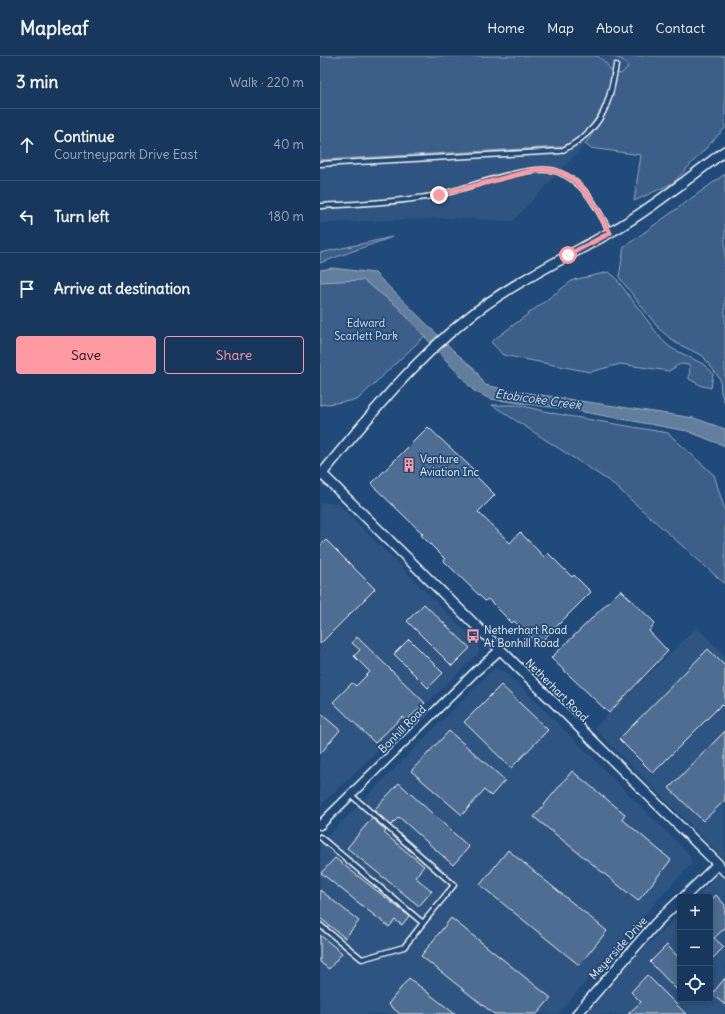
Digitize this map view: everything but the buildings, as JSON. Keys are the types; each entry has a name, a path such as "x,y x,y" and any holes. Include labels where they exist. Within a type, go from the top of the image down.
{"street":[{"path":"321,475 393,387 431,349 465,320 528,279 610,233 645,210 725,151"},
{"name":"Netherhart Road","path":"321,475 725,872"},
{"name":"Bonhill Road","path":"320,825 475,672 500,650"},
{"path":"687,894 718,864"},
{"name":"Meyerside Drive","path":"577,1014 656,923 677,903"}],"lane":[{"path":"320,164 561,151 578,142 605,111 612,92 616,65"},
{"path":"320,206 404,200 439,195 512,175 547,169 559,172 578,182 596,206 610,233"},
{"path":"320,925 362,959 404,947 454,885 351,795"},
{"path":"320,837 423,923"}],"shaded area":[{"path":"320,56 668,56 513,221 447,218 320,223"},
{"path":"320,503 337,503 478,644 479,653 320,806"},
{"path":"697,627 725,656 725,860 594,728"},
{"path":"493,669 504,670 690,855 691,864 644,915 558,1014 320,1014 320,844"},
{"path":"725,862 725,1014 586,1014 616,977 677,916 677,1002 713,1002 713,894 699,894 709,884"}],"green space":[{"path":"320,56 598,56 610,70 611,86 604,104 589,128 579,138 570,144 560,147 320,160"},
{"path":"611,56 725,56 725,128 673,183 634,201 641,155 590,148 585,144 602,119 610,102 616,73 621,74 628,67 623,60"},
{"path":"725,174 725,404 721,393 720,379 703,356 676,343 659,329 619,277 624,247"},
{"path":"392,237 320,263 320,253"},
{"path":"609,272 615,277 662,340 671,348 703,364 711,371 713,375 711,388 702,386 689,379 690,365 680,364 669,371 620,364 590,372 503,355 491,342 573,280"},
{"name":"Edward Scarlett Park","path":"364,275 429,332 357,400 320,405 320,277"},
{"path":"492,405 519,405 557,414 668,433 714,475 725,511 725,584 612,483"}],"water":[{"name":"Etobicoke Creek","path":"332,268 375,273 457,354 474,368 485,385 508,390 694,418 725,429 725,446 687,431 573,410 490,399 474,391 397,306 363,280 320,282 320,270"}],"place":[{"name":"Venture Aviation Inc","path":"409,465"},
{"name":"Netherhart Road At Bonhill Road","path":"473,636"}],"route":[{"path":"439,195 534,170 547,169 559,172 578,182 596,206 610,233 568,255"}]}
